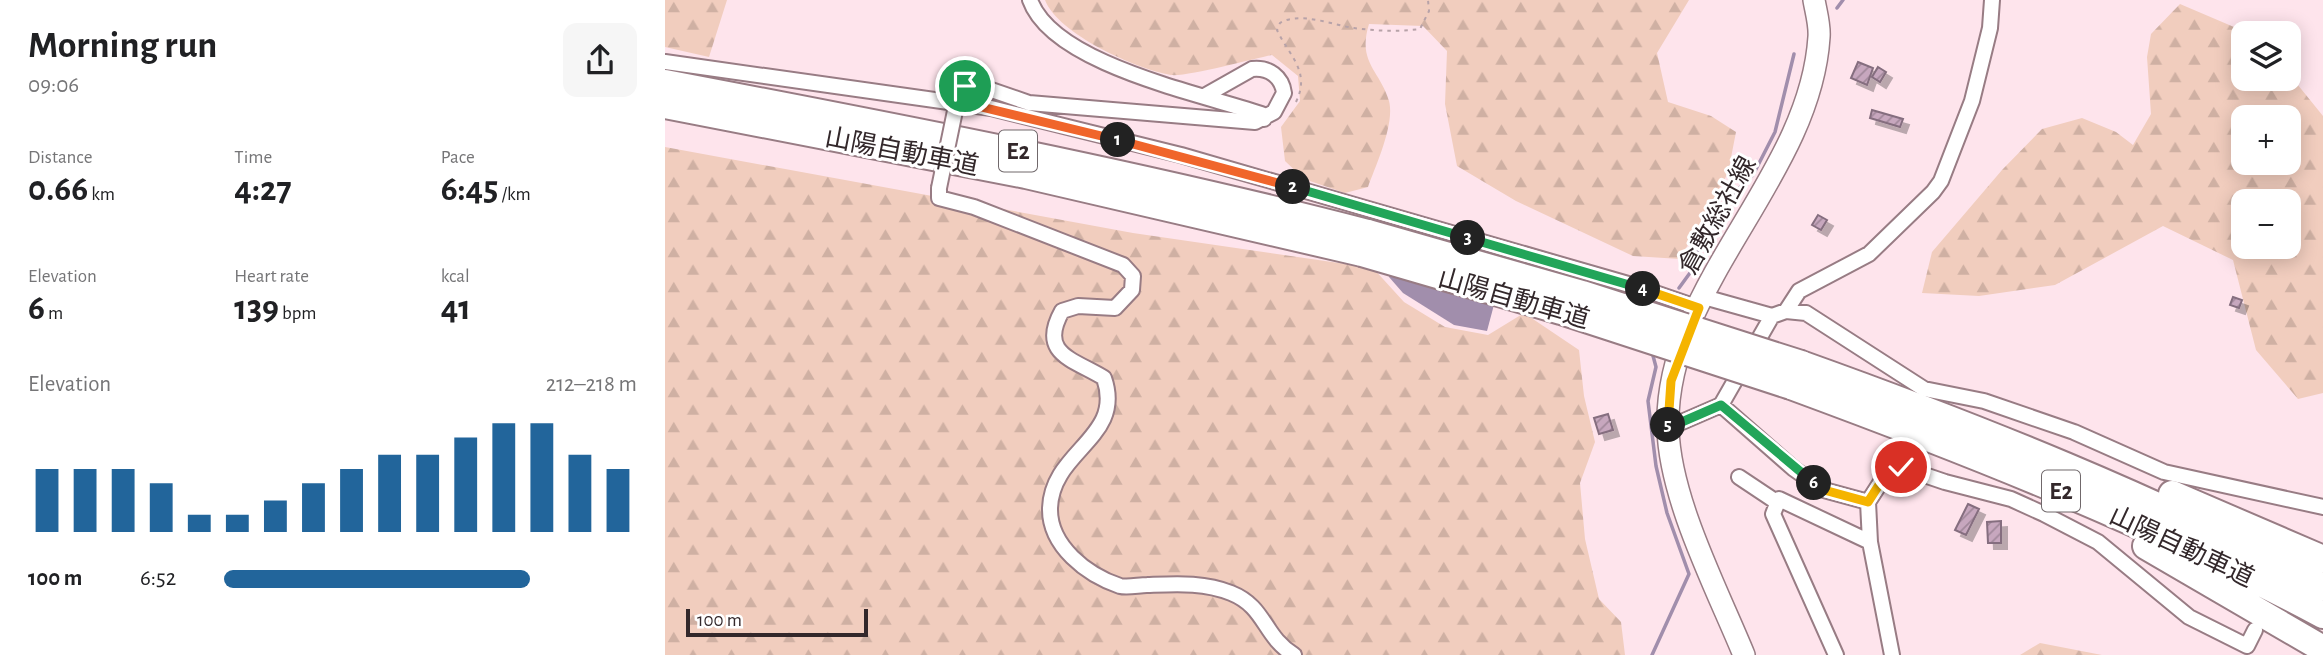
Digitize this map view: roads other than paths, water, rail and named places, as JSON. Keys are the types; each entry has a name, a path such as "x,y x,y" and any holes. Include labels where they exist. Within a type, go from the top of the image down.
{"highway":[{"name":"山陽自動車道","path":"665,83 1030,153 1245,202 1365,243"},
{"name":"山陽自動車道","path":"665,105 1365,243 1582,294 1892,410 2093,476 2186,518 2323,587"},
{"name":"山陽自動車道","path":"1892,410 2188,548 2323,615"},
{"path":"1892,410 2059,449 2225,515 2323,559"},
{"path":"1892,410 2164,555 2323,649"}],"main road":[{"name":"倉敷総社線","path":"1744,655 1692,531 1670,457 1668,428 1671,381 1701,302 1784,151 1800,116 1812,81 1819,35 1814,0"}],"street":[{"path":"1030,0 1040,19 1076,48 1144,79 1206,95 1269,116"},
{"path":"1668,428 1721,405 1779,314 1799,291 1869,254 1941,181 1972,101 1990,28 1992,0"},
{"path":"665,62 957,104 1181,155 1635,286 1701,302 1779,314 1806,313 1924,389 1997,405 2074,432 2164,472 2323,507"},
{"path":"1206,95 1252,69 1261,68 1271,72 1283,85 1282,101 1269,116 1255,122 1029,103 971,83 965,86 957,104 939,198 974,206 1111,260 1123,265 1133,276 1132,289 1115,308 1078,306 1062,311 1054,325 1053,341 1058,353 1104,378 1109,395 1107,411 1099,428 1054,482 1050,509 1052,531 1073,559 1122,586 1193,583 1231,593 1256,607 1265,627 1282,647 1294,655"},
{"path":"1721,405 1794,469 1824,490 1868,502"},
{"path":"1892,655 1870,542 1868,502 1888,471 1901,467 2011,499 2098,542 2189,617 2247,646 2255,630"},
{"path":"1739,477 1778,503"},
{"path":"1836,655 1773,514 1779,499 1870,542"}],"waterway":[{"path":"1837,8 1843,0"},
{"path":"1679,288 1695,266 1701,238 1730,197 1753,175 1775,132 1794,54"},
{"path":"1652,352 1656,367 1648,401 1656,466 1667,513 1689,574 1652,655"}]}
